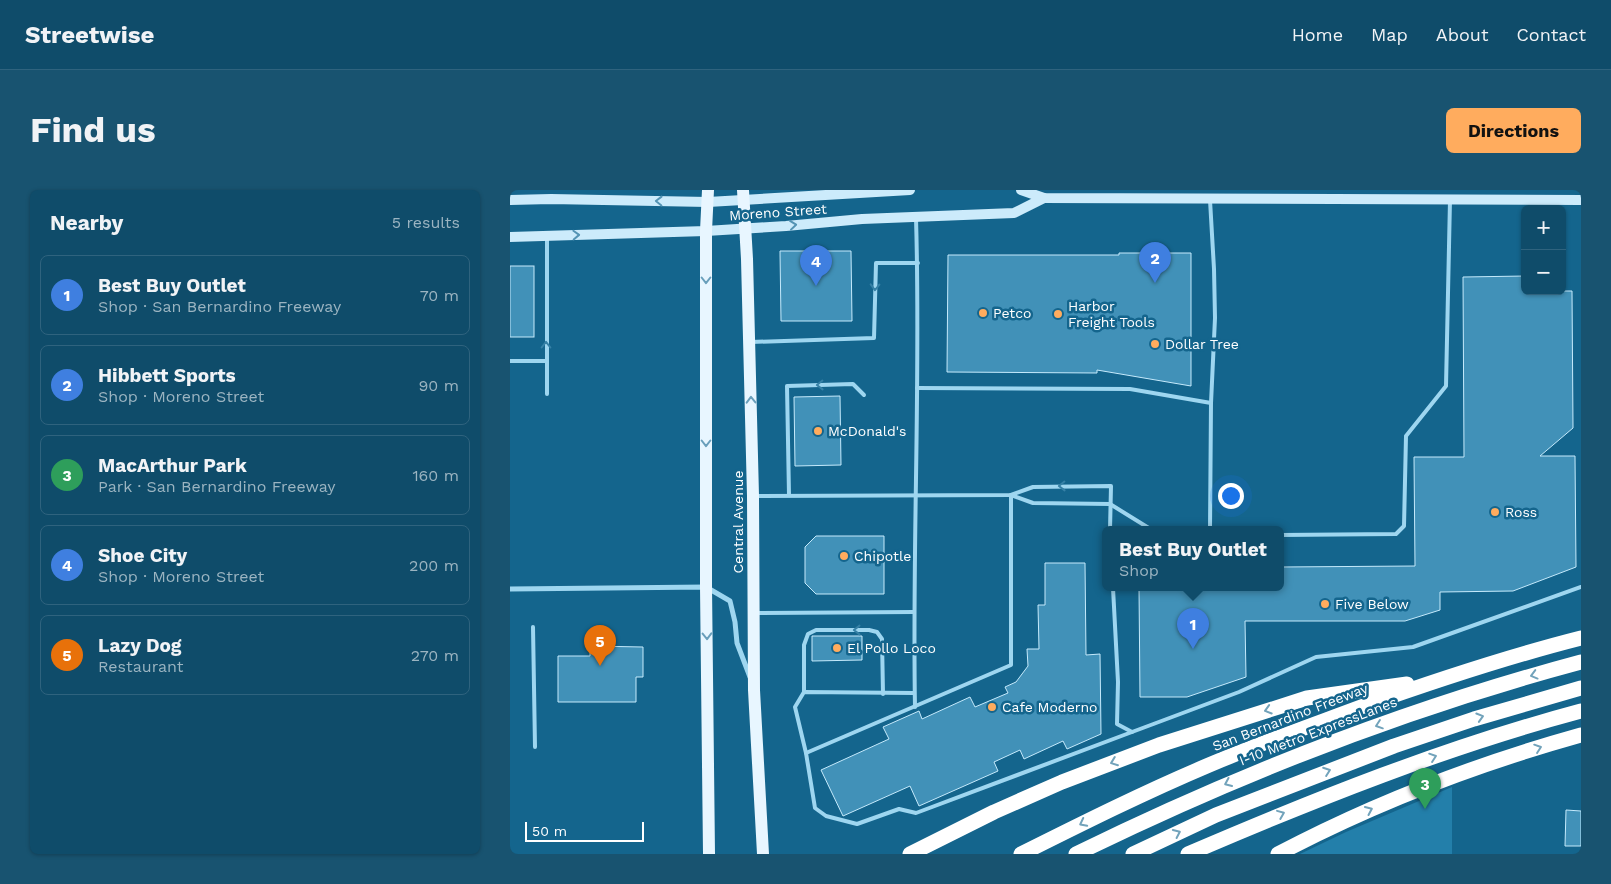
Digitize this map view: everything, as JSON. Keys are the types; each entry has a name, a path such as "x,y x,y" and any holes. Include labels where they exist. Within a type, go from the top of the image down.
{"highway":[{"name":"San Bernardino Freeway","path":"1021,854 1110,809 1210,765 1294,732 1436,680 1581,638"},
{"name":"I-10 Metro ExpressLanes","path":"1076,854 1152,816 1337,740 1432,706 1524,677 1581,662"},
{"path":"910,854 994,812 1062,782 1116,760 1205,729 1307,698 1436,680"},
{"path":"1133,854 1216,815 1385,749 1474,719 1581,688"},
{"path":"1188,854 1280,814 1383,774 1485,739 1581,711"},
{"path":"1278,854 1332,827 1396,799 1496,762 1581,735"}],"main road":[{"name":"Central Avenue","path":"743,195 747,259 753,496 754,690 763,854"},
{"path":"708,196 706,231 706,587 710,854"}],"street":[{"name":"Moreno Street","path":"510,200 910,190"},
{"name":"Moreno Street","path":"1021,190 1044,198 1187,195 1210,200 1278,195 1581,200"},
{"name":"Moreno Street","path":"510,236 706,231 786,226 862,218 1014,213 1044,198"},
{"path":"510,589 706,587 730,601 737,643 754,690"}],"lane":[{"path":"1284,535 1396,534 1404,526 1406,436 1446,386 1450,198"},
{"path":"1210,200 1215,318 1211,403 1210,526"},
{"path":"915,707 914,612 918,263 916,215"},
{"path":"547,236 547,394"},
{"path":"749,342 874,338 876,263 918,263"},
{"path":"510,361 546,361"},
{"path":"789,495 787,386 853,384 864,395"},
{"path":"917,388 1130,389 1211,403"},
{"path":"753,496 1012,495 1033,487 1111,486 1110,526"},
{"path":"1012,495 1032,503 1110,504 1146,526"},
{"path":"806,753 1011,665 1012,495"},
{"path":"884,694 882,639 877,632 870,630 816,630 808,634 804,645 804,692 795,707 806,753 815,808 826,816 856,824 900,809 916,813 1239,692 1316,657 1413,647 1581,587"},
{"path":"1113,591 1118,682 1117,724 1132,732"},
{"path":"753,613 914,612"},
{"path":"533,627 534,747"},
{"path":"804,692 914,693"}],"shaded area":[{"path":"1452,787 1452,854 1300,854 1346,832"}],"building":[{"path":"780,251 851,251 852,321 781,321"},
{"path":"1119,253 1191,253 1191,386 1097,370 1097,373 947,372 948,255 1119,255"},
{"path":"510,266 534,266 534,337 510,337"},
{"path":"1521,276 1521,295 1566,295 1566,291 1572,291 1573,428 1540,456 1575,456 1576,567 1513,591 1440,592 1440,610 1405,621 1245,621 1246,677 1187,697 1140,697 1139,591 1284,591 1284,567 1415,566 1414,457 1464,457 1463,277"},
{"name":"McDonald's","path":"840,396 841,465 795,466 794,397"},
{"path":"816,536 884,536 884,594 816,594 805,583 805,547"},
{"path":"1045,563 1085,563 1086,655 1100,654 1101,734 1067,749 1063,741 1024,759 1020,750 994,762 998,771 919,806 910,786 843,816 821,770 889,739 883,727 919,711 922,719 970,697 975,707 1008,693 1005,687 1016,682 1028,666 1027,649 1039,649 1038,605 1045,605"},
{"name":"El Pollo Loco","path":"812,636 862,636 862,660 812,661"},
{"path":"590,646 643,647 643,677 636,677 636,702 558,702 558,656 590,656"},
{"path":"1566,810 1581,811 1581,846 1565,846"}],"place":[{"name":"Hibbett Sports","path":"1155,283"},
{"name":"Shoe City","path":"816,286"},
{"name":"Petco","path":"983,313"},
{"name":"Harbor Freight Tools","path":"1058,314"},
{"name":"Dollar Tree","path":"1155,344"},
{"name":"McDonald's","path":"818,431"},
{"name":"Ross","path":"1495,512"},
{"name":"Chipotle","path":"844,556"},
{"name":"Five Below","path":"1325,604"},
{"name":"El Pollo Loco","path":"837,648"},
{"name":"Best Buy Outlet","path":"1193,649"},
{"name":"Lazy Dog","path":"600,666"},
{"name":"Cafe Moderno","path":"992,707"},
{"name":"MacArthur Park","path":"1425,809"}]}
